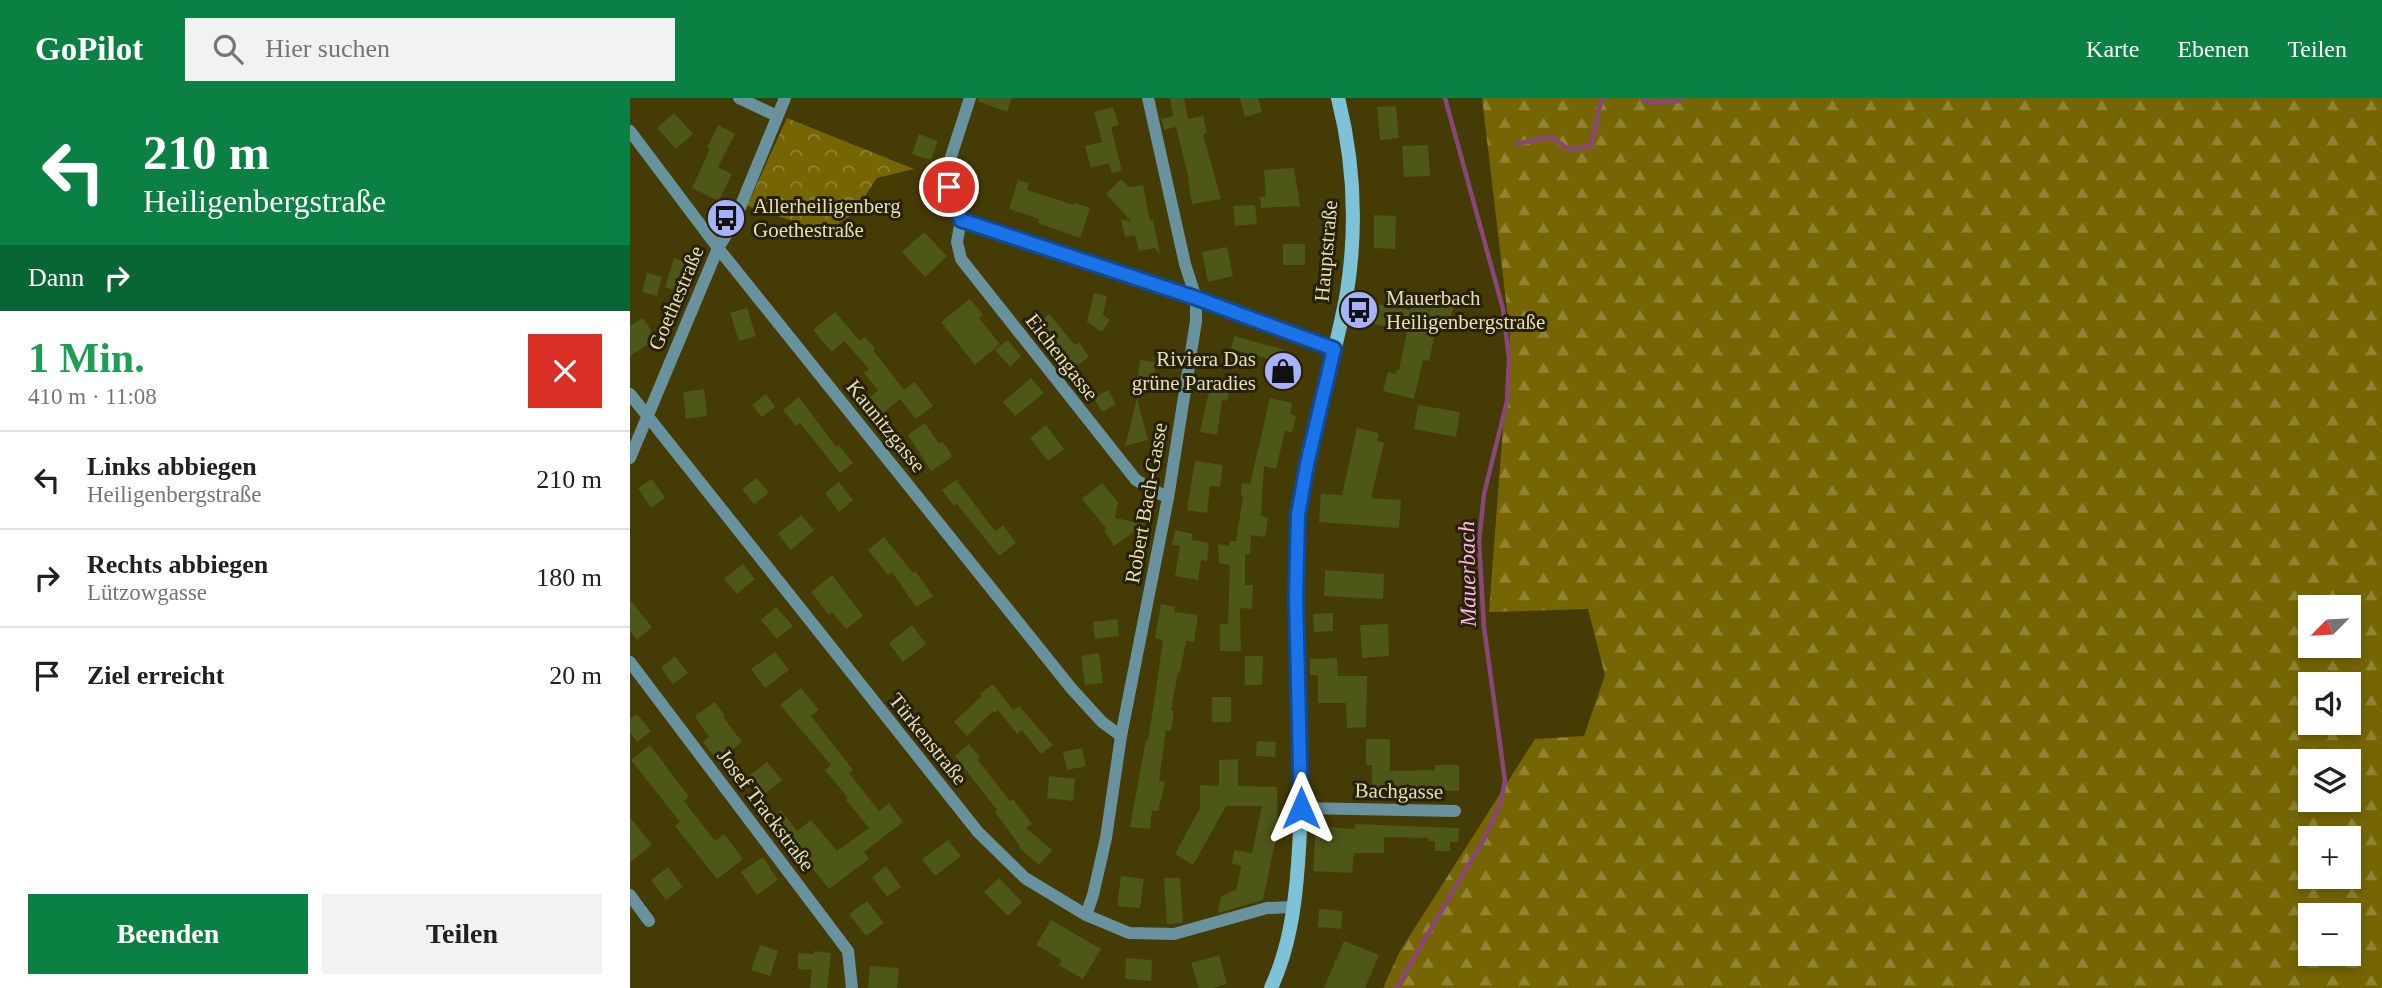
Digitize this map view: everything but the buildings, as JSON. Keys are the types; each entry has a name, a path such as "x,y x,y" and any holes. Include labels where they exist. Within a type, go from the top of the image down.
{"main road":[{"name":"Hauptstraße","path":"1271,988 1285,952 1293,908 1301,808 1297,529 1302,489 1348,284 1352,228 1350,164 1338,98"}],"street":[{"path":"739,98 777,116"},
{"name":"Goethestraße","path":"630,458 718,248 734,222 785,98"},
{"path":"970,98 948,166 949,187 961,220 1196,298 1334,349"},
{"name":"Robert Bach-Gasse","path":"1086,915 1106,838 1121,736 1168,498 1196,321 1196,298 1185,264 1149,98"},
{"name":"Kaunitzgasse","path":"630,131 718,248 1071,688 1102,722 1121,736"},
{"name":"Eichengasse","path":"961,220 957,242 961,259 1136,480 1168,498"},
{"name":"Türkenstraße","path":"630,394 978,832 1026,878 1086,915 1129,933 1174,934 1267,908 1293,908"},
{"name":"Josef Trackstraße","path":"630,662 848,950 852,988"},
{"name":"Bachgasse","path":"1301,808 1455,811"},
{"path":"630,895 649,921"}],"green space":[{"path":"1482,98 2382,98 2382,988 1383,988 1400,951 1535,739 1584,736 1605,675 1588,609 1489,612 1510,335"},
{"path":"787,118 914,169 877,178 854,213 827,232 747,206"}],"waterway":[{"name":"Mauerbach","path":"1396,988 1484,839 1500,805 1505,781 1484,627 1479,542 1484,494 1507,401 1509,358 1503,309 1445,98"},
{"path":"1516,144 1551,137 1570,150 1590,146 1603,98"},
{"path":"1643,98 1651,103 1679,101 1682,98"}],"place":[{"name":"Allerheiligenberg Goethestraße","path":"726,218"},
{"name":"Mauerbach Heiligenbergstraße","path":"1359,310"},
{"name":"Riviera Das grüne Paradies","path":"1283,371"}],"route":[{"path":"949,187 961,220 1196,298 1334,349 1298,515 1296,597 1301,808"}]}
